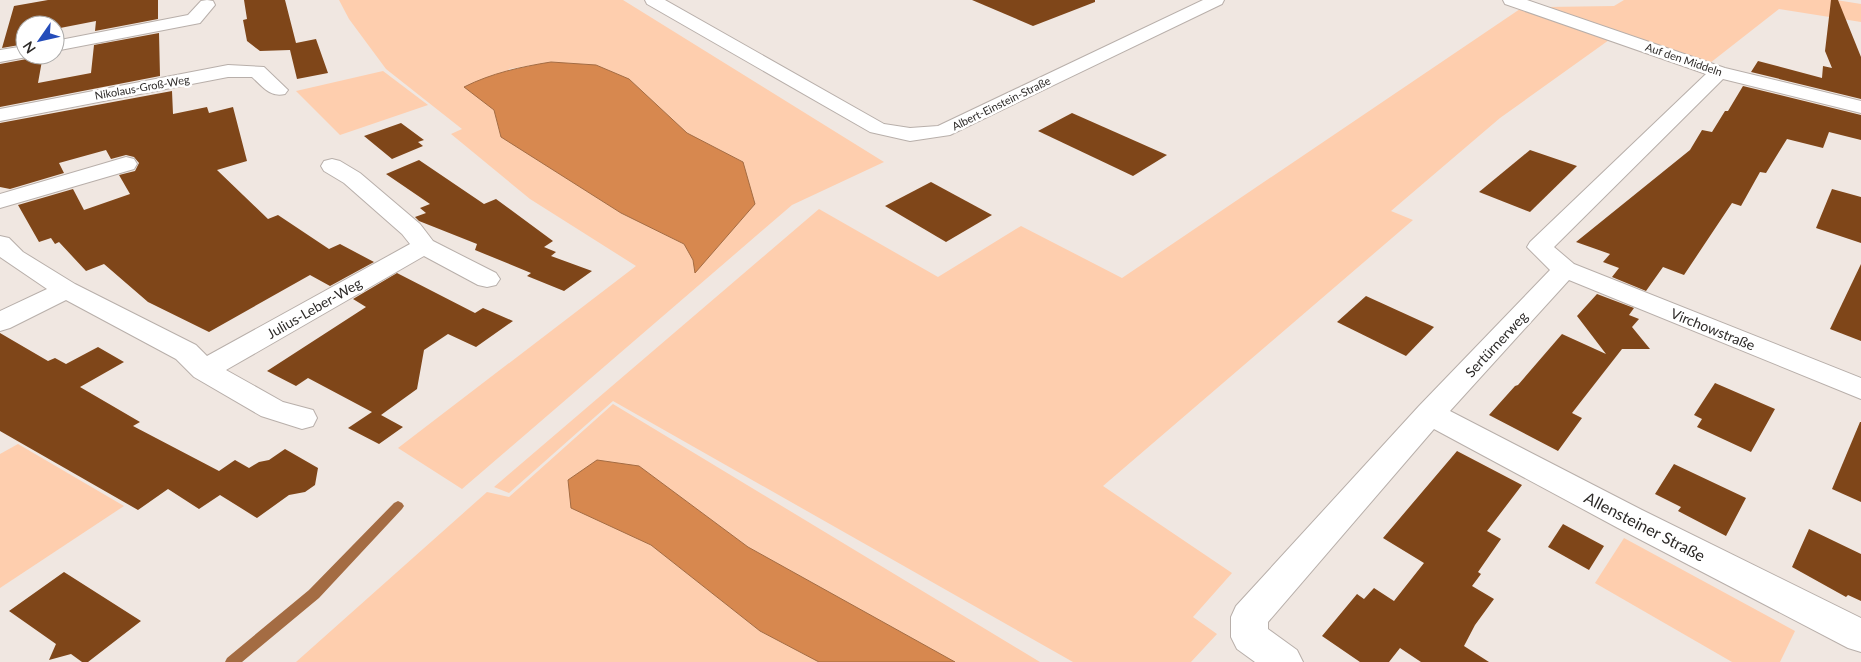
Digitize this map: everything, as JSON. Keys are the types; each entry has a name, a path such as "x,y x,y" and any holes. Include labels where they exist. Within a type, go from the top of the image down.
{"street":[{"name":"Albert-Einstein-Straße","path":"653,0 877,128 901,135 915,136 944,131 1216,0"},
{"name":"Auf den Middeln","path":"1511,0 1719,72 1861,107"},
{"path":"65,44 194,19 207,5"},
{"path":"0,56 15,54"},
{"name":"Nikolaus-Groß-Weg","path":"0,115 228,71 257,71 278,90"},
{"path":"1565,269 1539,247 1719,72"},
{"path":"0,200 126,164"},
{"path":"332,166 352,178 411,228 424,246 487,279"},
{"path":"0,243 14,257 66,290 186,352 204,370 272,409 302,418"},
{"name":"Julius-Leber-Weg","path":"204,370 310,311 326,299 424,246"},
{"name":"Virchowstraße","path":"1565,269 1861,388"},
{"name":"Sertürnerweg","path":"1284,662 1250,637 1249,617 1430,414 1565,269"},
{"path":"0,322 66,290"},
{"name":"Allensteiner Straße","path":"1430,414 1630,519 1861,636"}],"shaded area":[{"path":"339,0 623,0 884,162 792,205 462,489 398,448 636,266 530,199 451,134 462,129 386,69 349,19","holes":["551,62 596,65 629,79 687,133 743,162 693,260 684,244 621,213 501,137 494,110 509,69"]},
{"path":"1624,0 1836,0 1861,4 1861,22 1779,9 1710,63 1547,7 1614,6"},
{"path":"1520,9 1609,40 1500,118 1391,211 1413,220 1103,486 1232,573 1193,617 1217,634 1191,662 1073,662 613,401 509,493 494,487 819,209 938,277 1021,226 1122,278"},
{"path":"551,62 596,65 629,79 687,133 743,162 755,204 695,273 693,260 684,244 621,213 501,137 494,110 464,87 506,71"},
{"path":"383,71 428,105 340,135 296,91"},
{"path":"613,404 1040,662 955,662 748,547 639,466 572,508 651,545 760,631 819,662 296,662 487,492 509,497"},
{"path":"18,444 124,506 0,588 0,454"},
{"path":"597,460 639,466 748,547 955,662 819,662 760,631 651,545 571,508 568,480"},
{"path":"1624,538 1795,631 1780,662 1732,662 1595,583"}],"building":[{"path":"48,0 158,0 158,19 95,31 96,21 65,27 65,15 15,15 15,46 2,48 14,6"},
{"path":"244,0 285,0 296,43 316,39 328,73 297,79 290,50 260,51 247,41 243,20 247,19"},
{"path":"972,0 1095,0 1095,2 1033,26"},
{"path":"1831,0 1838,0 1861,57 1861,99 1751,72 1758,61 1822,78 1823,66 1832,68 1825,51"},
{"path":"159,33 160,76 0,107 0,64 15,61 15,65 41,65 38,83 91,73 94,45"},
{"path":"1743,86 1861,115 1861,140 1829,132 1823,148 1787,139 1766,173 1760,172 1741,206 1732,203 1684,275 1663,267 1646,291 1612,277 1619,268 1603,262 1610,254 1576,242 1690,150 1702,130 1712,132 1725,111 1728,111"},
{"path":"172,91 173,114 207,107 209,113 233,107 247,161 217,170 268,219 278,215 329,249 340,244 374,262 330,286 310,275 209,332 148,302 104,264 86,271 59,242 55,244 51,238 39,242 18,205 73,189 84,210 130,194 119,175 135,171 139,163 134,157 126,155 111,159 106,150 59,163 64,173 10,189 0,187 0,123"},
{"path":"1072,113 1167,155 1133,176 1038,131"},
{"path":"401,123 424,140 418,142 423,146 392,159 364,136"},
{"path":"1530,150 1577,166 1530,212 1479,192"},
{"path":"419,160 484,204 496,199 553,241 544,247 556,252 551,256 592,271 564,291 527,276 531,273 475,250 477,244 419,221 415,217 426,213 420,208 430,204 386,174"},
{"path":"931,182 992,215 946,242 885,206"},
{"path":"1832,189 1861,197 1861,243 1816,228"},
{"path":"1861,264 1861,341 1830,329"},
{"path":"397,273 475,313 483,308 513,321 476,347 448,334 424,350 417,389 381,415 403,427 379,444 348,428 372,412 308,378 296,386 267,371 366,307 353,299"},
{"path":"1597,294 1634,308 1629,315 1639,319 1632,327 1650,349 1622,349 1572,413 1582,418 1558,451 1489,415 1562,334 1606,354 1577,316"},
{"path":"1366,296 1434,327 1406,356 1337,322"},
{"path":"0,333 48,361 55,358 66,364 98,347 124,362 80,387 140,422 133,426 219,471 235,460 249,468 259,462 269,460 285,449 318,468 315,485 305,492 289,495 257,518 220,495 199,509 168,489 138,510 0,431"},
{"path":"1715,383 1775,409 1751,452 1697,427 1702,419 1694,415"},
{"path":"1861,422 1861,502 1832,489"},
{"path":"1457,451 1522,485 1487,531 1501,539 1478,572 1481,574 1472,586 1494,599 1475,625 1464,646 1489,662 1421,662 1400,648 1389,662 1360,662 1322,636 1357,594 1364,599 1374,588 1394,601 1424,563 1383,538"},
{"path":"1674,464 1746,498 1726,536 1678,511 1681,507 1655,494"},
{"path":"1563,524 1604,546 1589,570 1548,547"},
{"path":"1809,529 1861,554 1861,601 1848,595 1846,597 1792,567"},
{"path":"64,572 141,621 88,662 82,662 71,654 49,660 56,644 9,611"}],"waterway":[{"path":"232,662 314,594 398,506"}]}
